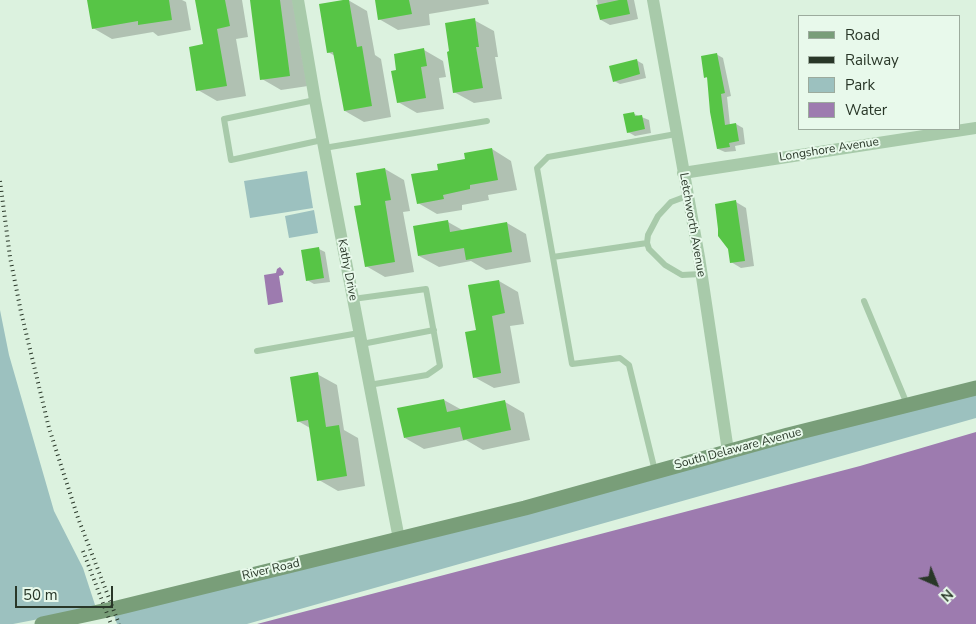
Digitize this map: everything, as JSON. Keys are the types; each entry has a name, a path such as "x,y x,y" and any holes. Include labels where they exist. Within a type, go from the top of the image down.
{"main road":[{"name":"South Delaware Avenue","path":"500,514 728,452 976,388"},
{"name":"River Road","path":"42,624 112,609 500,514"}],"street":[{"name":"Kathy Drive","path":"298,0 314,100 399,539"},
{"name":"Letchworth Avenue","path":"653,0 701,274 728,452"},
{"name":"Longshore Avenue","path":"683,173 976,128"}],"lane":[{"path":"314,100 224,119 231,160 323,144 487,121"},
{"path":"655,472 629,364 620,358 572,364 537,168 548,157 676,134"},
{"path":"687,196 671,202 658,216 648,235 647,243 649,249 665,265 682,275 701,274"},
{"path":"553,257 647,243"},
{"path":"353,299 426,289 440,366 427,375 370,385"},
{"path":"864,301 908,406"},
{"path":"258,351 434,330"}],"green space":[{"path":"307,171 313,208 250,218 244,181"},
{"path":"314,210 318,233 289,238 285,216"},
{"path":"0,310 9,355 54,511 83,568 96,608 13,624 0,624"},
{"path":"976,389 976,418 247,624 117,624 112,609"}],"water":[{"path":"280,267 284,272 283,275 279,276 283,302 268,305 264,275 276,273"},
{"path":"976,432 976,624 257,624 860,466"}],"building":[{"path":"87,0 169,0 172,20 138,25 138,21 92,29"},
{"path":"195,0 225,0 230,26 217,29 227,86 196,91 189,47 203,44"},
{"path":"250,0 280,0 290,76 260,80"},
{"path":"349,0 357,47 362,46 372,106 344,111 333,52 327,53 319,4"},
{"path":"375,0 409,0 412,14 378,20"},
{"path":"627,0 630,14 600,20 596,5"},
{"path":"475,18 479,47 476,47 483,88 453,93 445,23"},
{"path":"424,48 427,66 421,67 426,98 397,103 391,71 396,70 394,54"},
{"path":"717,53 725,93 721,94 725,125 736,123 739,141 729,143 730,147 717,149 710,112 707,77 704,78 701,56"},
{"path":"637,59 640,74 613,82 609,66"},
{"path":"634,112 635,116 642,115 645,129 627,133 623,114"},
{"path":"492,148 498,180 470,185 470,189 443,195 444,199 417,204 411,174 438,170 437,164 465,159 464,153"},
{"path":"385,168 391,200 385,201 395,262 365,267 354,206 361,205 356,173"},
{"path":"736,200 745,261 730,263 728,249 718,236 715,204"},
{"path":"448,220 450,232 507,222 512,252 466,260 464,248 418,256 413,226"},
{"path":"319,247 324,278 306,281 301,250"},
{"path":"499,280 505,313 492,316 501,373 473,378 465,332 476,330 468,285"},
{"path":"318,372 326,427 339,425 347,476 317,481 308,420 297,422 290,377"},
{"path":"444,399 447,412 505,400 511,430 463,440 460,427 404,438 397,408"}],"railway":[{"path":"0,181 10,257 21,312 49,428 78,518 119,624"},
{"path":"83,551 111,624"}]}
